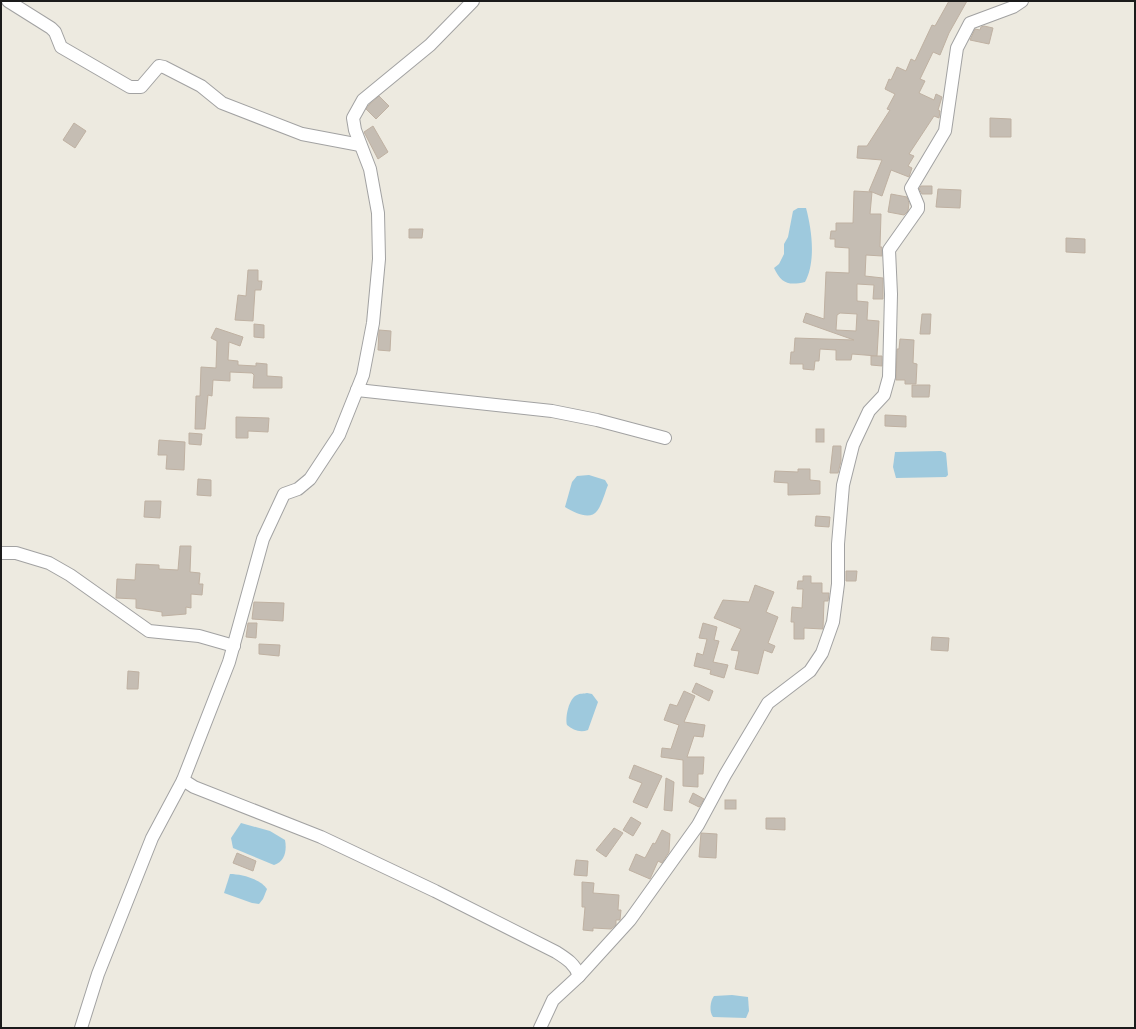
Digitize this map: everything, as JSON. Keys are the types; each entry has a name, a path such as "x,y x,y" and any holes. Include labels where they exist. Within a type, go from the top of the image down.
{"street":[{"path":"8,1 55,32 61,47 130,87 141,87 156,68 159,66 164,67 201,86 222,103 302,134 360,145"},
{"path":"81,1028 98,974 152,838 183,780 234,646 262,539 284,494 298,489 310,479 339,435 363,375 373,323 379,259 376,206 370,169 360,145 353,118 363,100 430,45 473,1"},
{"path":"540,1028 553,1000 579,976 630,920 698,825 725,775 768,703 810,671 822,653 833,622 835,607 843,485 853,445 869,411 884,395 889,377 891,294 889,250 918,209 918,205 911,188 945,131 957,48 970,23 1013,7 1022,1"},
{"path":"357,390 552,411 597,420 665,438"},
{"path":"1,553 16,553 49,563 70,575 149,631 200,636 234,646"},
{"path":"183,780 194,787 236,805 321,837 435,890 556,952 576,967 579,976"}],"water":[{"path":"798,208 806,208 810,226 812,256 811,265 805,282 794,284 782,280 774,268 779,264 784,254 784,244 788,237 793,211"},
{"path":"941,451 946,453 948,475 946,477 896,478 893,467 895,452"},
{"path":"589,475 605,480 608,485 597,511 590,515 581,515 565,507 572,482 577,476"},
{"path":"579,694 592,694 598,702 588,730 577,730 567,725 568,708 574,697"},
{"path":"241,823 270,831 285,840 286,848 281,861 274,865 233,848 231,838"},
{"path":"230,874 250,878 264,885 267,889 259,904 224,893"},
{"path":"732,995 748,997 749,1011 746,1018 713,1017 710,1006 714,996"}],"building":[{"path":"949,1 967,1 949,33 940,55 933,52 920,79 925,81 919,93 934,100 936,94 942,97 938,110 940,111 939,118 934,116 909,154 914,156 908,166 912,168 909,177 891,170 882,196 869,191 882,160 857,158 858,146 867,146 890,110 887,109 895,94 885,89 889,79 891,80 897,67 906,71 911,59 915,61 932,25 935,26"},
{"path":"984,26 993,28 989,44 970,40 975,29 980,30 981,27"},
{"path":"379,96 389,106 376,119 366,109"},
{"path":"990,118 1011,119 1011,137 990,137"},
{"path":"74,123 86,131 75,148 63,140"},
{"path":"373,126 388,152 378,159 364,132"},
{"path":"921,186 932,186 932,194 922,194 919,189"},
{"path":"938,189 961,190 960,208 936,207"},
{"path":"854,191 872,192 870,214 881,214 880,247 882,247 882,256 866,255 865,276 883,278 883,299 873,299 874,285 857,284 857,301 868,302 867,320 879,321 877,356 852,354 851,360 836,360 836,350 820,349 819,361 815,361 814,370 803,369 803,364 790,364 791,352 794,352 795,338 854,340 803,322 806,313 824,319 826,272 849,273 849,248 835,247 835,239 830,239 831,231 836,231 836,223 853,223","holes":["840,313 857,314 856,331 836,330 837,315"]},
{"path":"891,194 907,197 909,203 908,211 904,215 888,212"},
{"path":"409,229 423,229 422,238 409,238"},
{"path":"1066,238 1085,239 1085,253 1066,252"},
{"path":"248,270 258,270 258,281 262,281 261,290 255,290 253,321 235,320 238,295 246,296"},
{"path":"922,314 931,314 930,334 920,334"},
{"path":"254,324 264,325 264,338 254,337"},
{"path":"216,328 243,337 240,346 229,342 228,360 238,361 238,365 256,366 256,363 267,364 267,376 282,377 282,388 253,388 254,375 252,373 230,372 230,381 213,380 212,396 208,395 205,429 195,429 196,396 200,396 201,367 216,368 217,341 211,338"},
{"path":"379,330 391,331 390,351 378,350"},
{"path":"900,339 914,340 913,363 917,364 916,384 905,384 905,380 896,380 897,349 899,349"},
{"path":"871,356 882,356 882,366 871,365"},
{"path":"912,385 930,385 929,397 912,397"},
{"path":"885,415 906,416 906,427 885,426"},
{"path":"236,417 269,418 268,432 248,431 248,438 236,438"},
{"path":"816,429 824,429 824,442 816,442"},
{"path":"189,433 202,434 201,445 189,444"},
{"path":"159,440 185,442 184,470 166,469 167,455 158,455"},
{"path":"833,446 841,446 841,461 838,473 830,473"},
{"path":"798,469 810,469 810,480 820,481 820,494 788,495 788,483 774,482 775,471 798,472"},
{"path":"198,479 211,480 211,496 197,495"},
{"path":"145,501 161,501 160,518 144,517"},
{"path":"816,516 830,517 829,527 815,526"},
{"path":"180,546 191,546 190,572 200,573 199,584 203,584 202,595 191,594 191,608 186,607 186,614 162,616 162,612 136,608 136,599 116,598 117,579 135,580 136,564 159,565 159,569 178,570"},
{"path":"846,571 857,571 856,581 846,581"},
{"path":"803,576 811,576 811,583 822,583 822,593 829,593 828,601 824,601 823,629 804,628 804,639 794,639 794,622 791,622 792,607 802,608 803,589 797,589 798,581 803,581"},
{"path":"755,585 774,592 766,612 778,617 768,643 775,646 772,653 764,650 758,674 735,669 739,651 731,650 741,629 714,618 723,600 749,602"},
{"path":"254,602 284,603 283,621 252,619"},
{"path":"248,623 257,623 256,638 246,637"},
{"path":"703,623 717,627 714,640 719,641 713,662 728,665 724,678 710,674 711,670 694,666 697,653 703,655 707,639 699,638"},
{"path":"932,637 949,638 948,651 931,650"},
{"path":"259,644 280,645 279,656 259,654"},
{"path":"128,671 139,672 138,689 127,689"},
{"path":"696,683 713,691 709,701 692,692"},
{"path":"684,691 695,696 684,722 705,725 703,737 694,736 687,757 704,757 703,774 698,774 698,787 683,786 683,760 661,757 662,748 671,749 679,725 664,720 670,704 677,706"},
{"path":"634,765 662,776 647,808 633,802 642,783 629,778"},
{"path":"666,778 674,782 672,811 664,810"},
{"path":"693,793 704,799 699,807 689,802"},
{"path":"725,800 736,800 736,809 725,809"},
{"path":"631,817 641,823 633,836 623,830"},
{"path":"766,818 785,818 785,830 766,829"},
{"path":"614,828 623,833 606,857 596,850"},
{"path":"662,830 670,834 669,852 662,863 658,861 650,879 629,870 636,854 645,858 653,843 655,844"},
{"path":"701,833 717,834 716,858 699,857"},
{"path":"237,853 256,861 253,871 233,863"},
{"path":"576,860 588,861 587,876 574,875"},
{"path":"582,882 594,883 593,893 619,895 618,910 621,910 620,920 616,920 616,925 611,929 593,928 593,931 583,930 585,907 582,907"}]}
